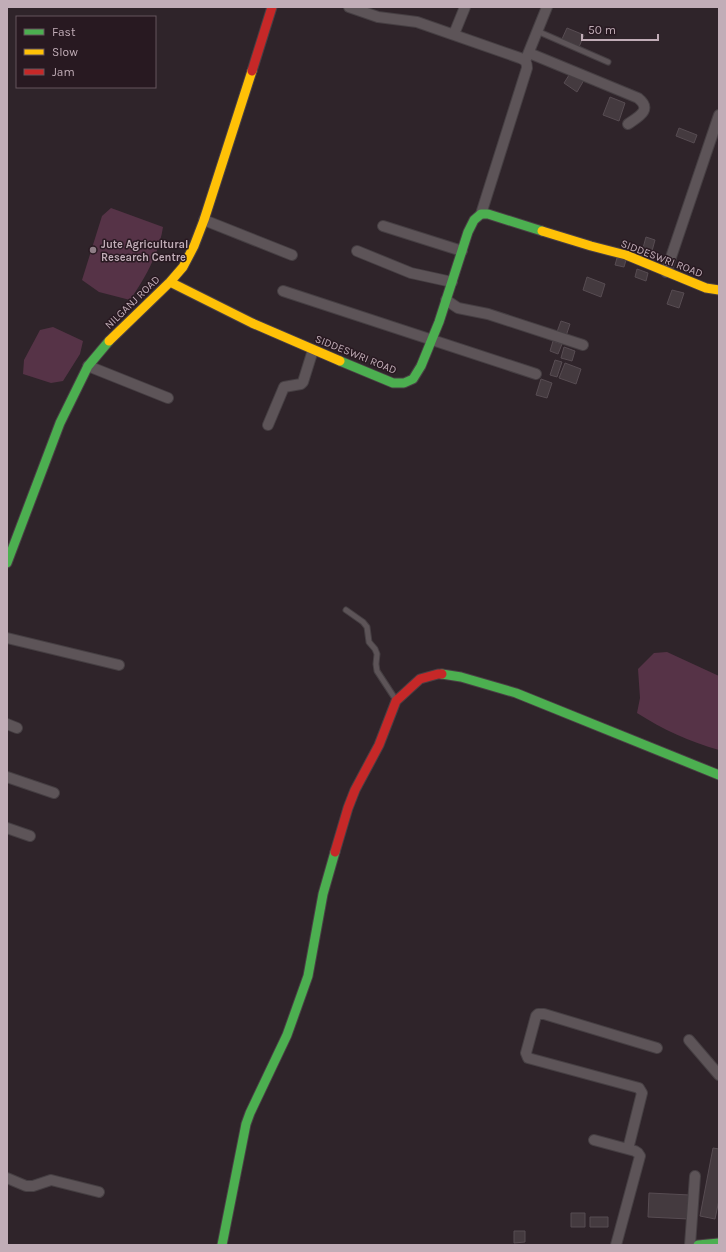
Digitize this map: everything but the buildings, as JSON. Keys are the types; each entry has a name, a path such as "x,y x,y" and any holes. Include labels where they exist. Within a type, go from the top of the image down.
{"street":[{"name":"NILGANJ ROAD","path":"7,562 60,424 88,366 103,347 170,282 183,267 194,246 204,220 272,7"},
{"path":"349,7 378,16 417,22 520,58 527,57 638,98 645,106 644,110 642,114 628,124"},
{"path":"454,34 465,7"},
{"name":"SIDDESWRI ROAD","path":"170,282 206,301 313,350 386,380 400,384 408,383 419,371 446,300 468,232 474,220 481,214 527,68 527,57 547,7"},
{"path":"666,272 719,115"},
{"name":"SIDDESWRI ROAD","path":"481,214 488,214 591,246 626,255 706,288 719,290"},
{"path":"204,220 292,255"},
{"path":"383,226 462,251"},
{"path":"357,251 411,273 452,282"},
{"path":"283,291 536,374"},
{"path":"446,300 458,308 488,314 583,345"},
{"path":"268,425 284,386 301,384 303,382 313,350"},
{"path":"88,366 168,398"},
{"path":"7,638 119,665"},
{"path":"222,1245 246,1124 287,1034 308,976 323,894 346,813 355,790 379,745 396,701 420,679 438,674 461,677 516,693 719,775"},
{"path":"7,724 17,728"},
{"path":"7,777 54,792"},
{"path":"7,828 30,836"},
{"path":"628,1149 642,1093 641,1090 639,1088 528,1058 526,1053 536,1016 538,1014 544,1014 657,1048"},
{"path":"689,1040 719,1075"},
{"path":"594,1140 628,1149 638,1153 640,1156 616,1245"},
{"path":"690,1245 695,1176"},
{"path":"7,1178 26,1186 33,1186 51,1180 98,1192"},
{"path":"698,1245 719,1243"}],"lane":[{"path":"537,31 608,62"},
{"path":"346,610 363,622 367,627 369,642 376,651 377,671 396,701"}],"shaded area":[{"path":"111,208 163,227 158,247 151,265 130,300 99,292 82,280 102,216"},
{"path":"53,327 83,341 80,354 63,381 51,383 23,374 24,360 40,330"},
{"path":"667,652 719,676 719,750 676,734 637,713 640,698 638,669 654,653"}],"traffic: fast":[{"path":"340,361 393,383 404,383 413,379 421,366 439,322 468,232 474,220 481,214 488,214 542,231"},
{"path":"7,563 60,423 88,366 109,341"},
{"path":"442,674 461,677 516,693 719,775"},
{"path":"222,1245 246,1124 287,1035 308,976 323,894 335,852"},
{"path":"698,1245 719,1243"}],"traffic: slow":[{"path":"109,341 170,282 183,267 194,246 204,220 252,71"},
{"path":"542,231 626,255 706,288 719,290"},
{"path":"170,282 252,323 340,361"}],"traffic: jam":[{"path":"252,71 272,7"},
{"path":"335,852 355,790 379,745 396,701 420,679 442,674"}],"place":[{"name":"Jute Agricultural Research Centre","path":"93,250"}]}
